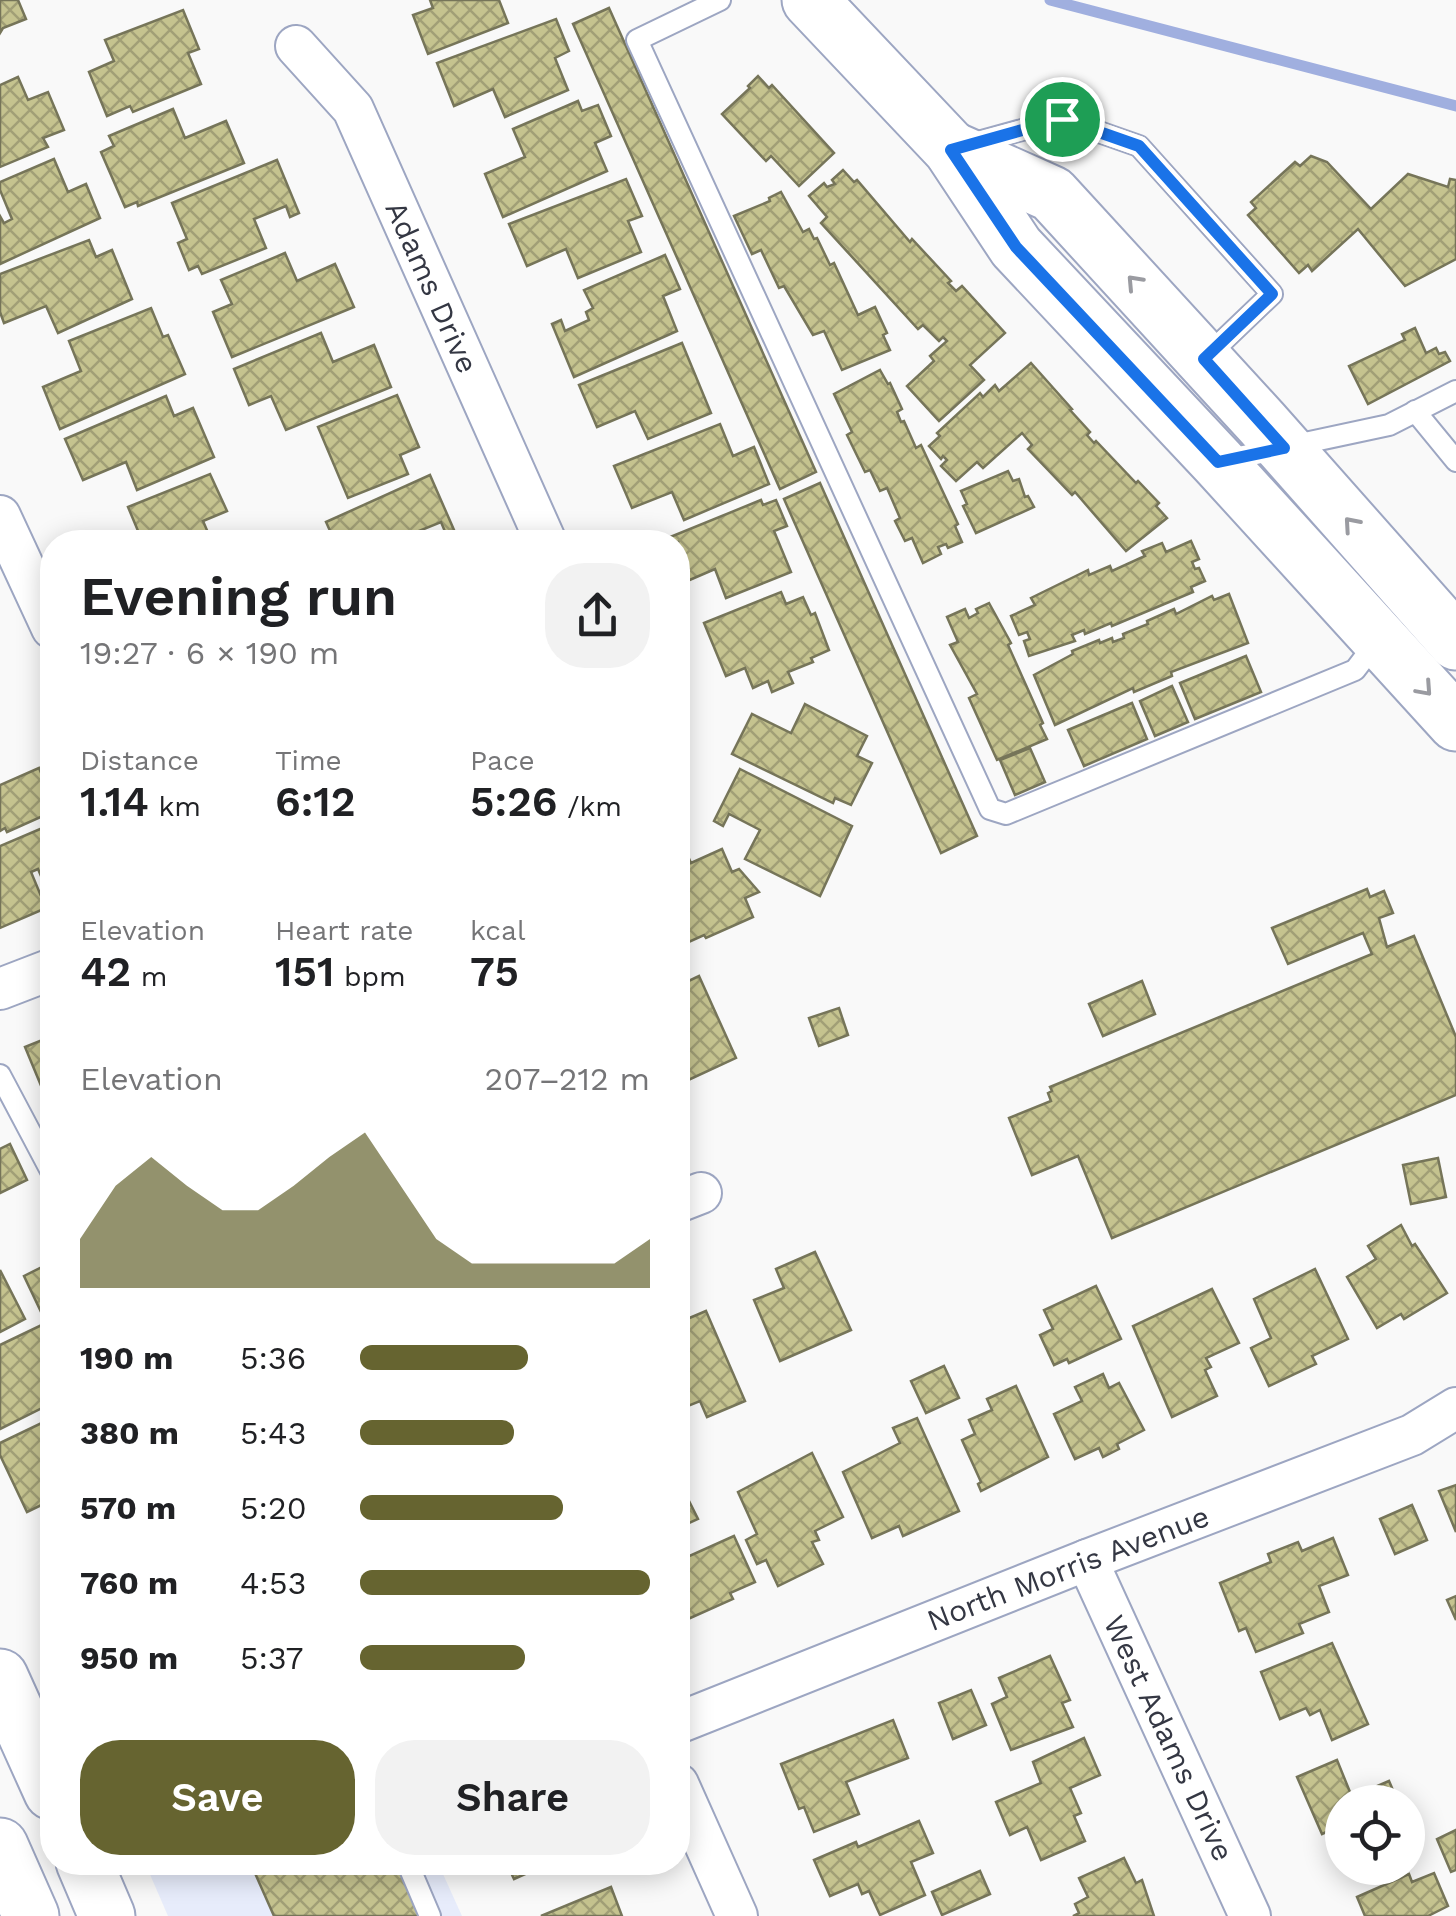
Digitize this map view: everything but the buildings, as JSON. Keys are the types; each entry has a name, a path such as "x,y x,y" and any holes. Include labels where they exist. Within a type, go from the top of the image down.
{"main road":[{"path":"810,0 951,150 1016,247 1218,462 1398,617 1456,642"},
{"path":"951,150 1052,194 1284,448 1398,617 1456,723"},
{"path":"0,1678 40,1756"},
{"path":"2,1859 30,1916"},
{"path":"90,1875 107,1916"}],"street":[{"name":"Adams Drive","path":"296,46 353,109 541,530"},
{"path":"0,516 40,602"},
{"path":"0,990 40,974"},
{"name":"North Morris Avenue","path":"690,1718 1412,1435 1456,1408"},
{"name":"West Adams Drive","path":"1088,1560 1250,1916"},
{"path":"690,1811 737,1916"}],"lane":[{"path":"720,0 636,40 990,809 1006,814 1355,670 1398,617"},
{"path":"951,150 1062,119 1139,146 1272,294 1204,359"},
{"path":"1218,462 1388,425 1456,391"},
{"path":"1415,412 1456,461"},
{"path":"0,1075 40,1150"},
{"path":"412,1875 430,1916"}],"shaded area":[{"path":"150,1875 443,1875 462,1916 168,1916"}],"waterway":[{"path":"1050,0 1456,106"}],"route":[{"path":"1062,119 1139,146 1272,294 1204,359 1284,448 1218,462 1016,247 951,150 1062,119"}]}
